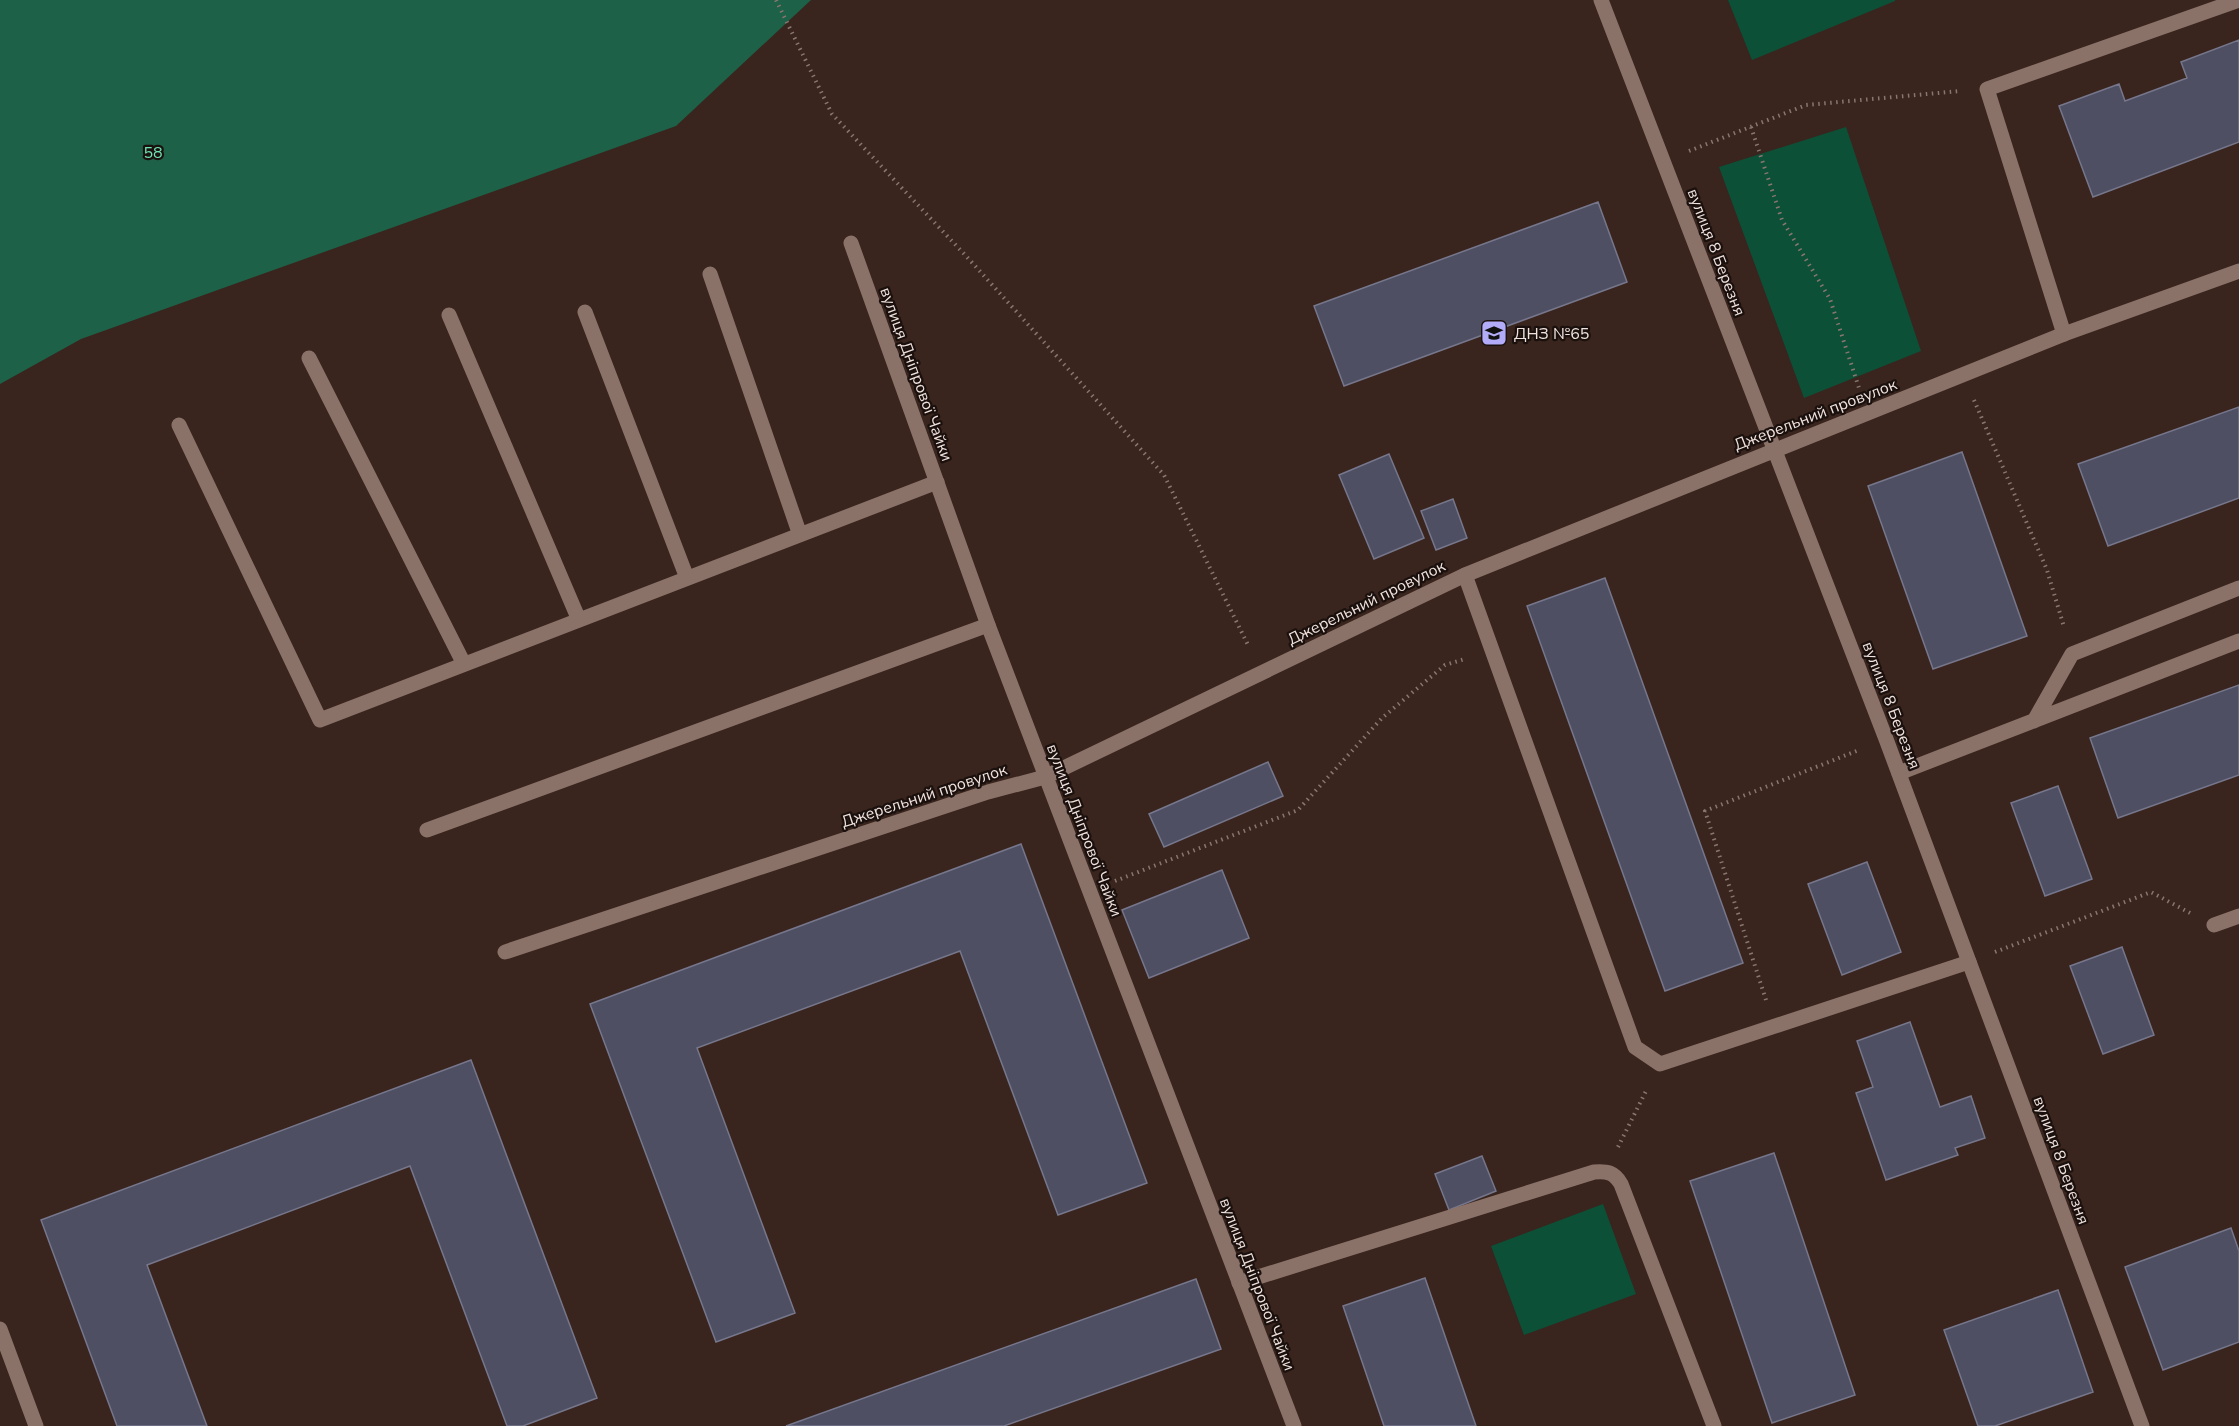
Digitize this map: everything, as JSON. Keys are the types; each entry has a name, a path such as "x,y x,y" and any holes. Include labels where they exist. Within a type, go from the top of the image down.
{"street":[{"name":"вулиця 8 Березня","path":"1600,0 1899,773 2142,1426"},
{"path":"2064,334 1987,89 2239,0"},
{"name":"вулиця Дніпрової Чайки","path":"851,243 988,626 1294,1426"},
{"name":"Джерельний провулок","path":"505,952 988,792 1045,777 1465,575 2064,334 2239,271"},
{"path":"710,274 800,535"},
{"path":"585,312 687,578"},
{"path":"449,315 579,620"},
{"path":"309,358 465,664"},
{"path":"179,425 320,720 937,483"},
{"path":"1465,575 1635,1047 1660,1064 1969,962"},
{"path":"2034,721 2072,654 2239,588"},
{"path":"427,830 988,626"},
{"path":"1899,773 2239,641"},
{"path":"2214,925 2239,916"},
{"path":"1239,1283 1594,1172 1606,1171 1616,1175 1620,1184 1714,1426"},
{"path":"0,1329 36,1426"}],"path":[{"path":"776,0 832,114 967,257 1164,475 1262,672"},
{"path":"1663,161 1806,105 1987,89"},
{"path":"1751,127 1782,220 1830,299 1867,413"},
{"path":"1964,376 2047,570 2072,654"},
{"path":"1089,891 1298,810 1382,718 1445,665 1492,650"},
{"path":"1775,1026 1705,811 1886,739"},
{"path":"1969,962 2151,892 2214,925"},
{"path":"1606,1171 1660,1064"}],"green space":[{"name":"58","path":"0,0 811,0 676,126 81,339 0,384"},
{"path":"1728,0 1895,0 1895,1 1752,60"},
{"path":"1846,127 1921,351 1804,398 1719,167"},
{"path":"1603,1204 1636,1294 1524,1335 1491,1246"}],"building":[{"path":"2239,40 2239,142 2093,197 2059,106 2119,84 2125,101 2187,78 2181,62"},
{"path":"1598,202 1627,282 1344,386 1314,306"},
{"path":"2239,407 2239,498 2108,546 2078,464"},
{"path":"1962,452 2027,636 1933,669 1868,486"},
{"path":"1389,454 1424,538 1374,559 1339,475"},
{"path":"1453,499 1467,538 1436,550 1421,511"},
{"path":"1605,578 1743,963 1665,991 1527,606"},
{"path":"2239,685 2239,775 2118,818 2090,738"},
{"path":"1268,762 1283,796 1164,847 1149,814"},
{"path":"2058,786 2092,879 2045,896 2011,803"},
{"path":"1021,844 1147,1183 1058,1215 960,951 697,1048 795,1313 716,1342 590,1004"},
{"path":"1867,862 1901,952 1842,975 1808,884"},
{"path":"1222,870 1249,938 1149,978 1122,910"},
{"path":"2122,947 2154,1035 2103,1054 2070,966"},
{"path":"1910,1022 1940,1107 1971,1096 1985,1138 1955,1148 1958,1155 1886,1180 1856,1093 1873,1087 1857,1041"},
{"path":"471,1060 597,1398 523,1426 507,1426 410,1166 147,1265 207,1426 117,1426 41,1220"},
{"path":"1774,1153 1855,1395 1772,1423 1690,1181"},
{"path":"1482,1156 1496,1191 1449,1210 1435,1174"},
{"path":"2231,1228 2239,1251 2239,1342 2163,1370 2125,1267"},
{"path":"1425,1278 1476,1426 1384,1426 1343,1306"},
{"path":"1196,1279 1221,1349 1004,1426 786,1426"},
{"path":"2058,1290 2093,1392 1995,1426 1978,1426 1944,1330"}],"place":[{"name":"ДНЗ №65","path":"1494,333"}]}
